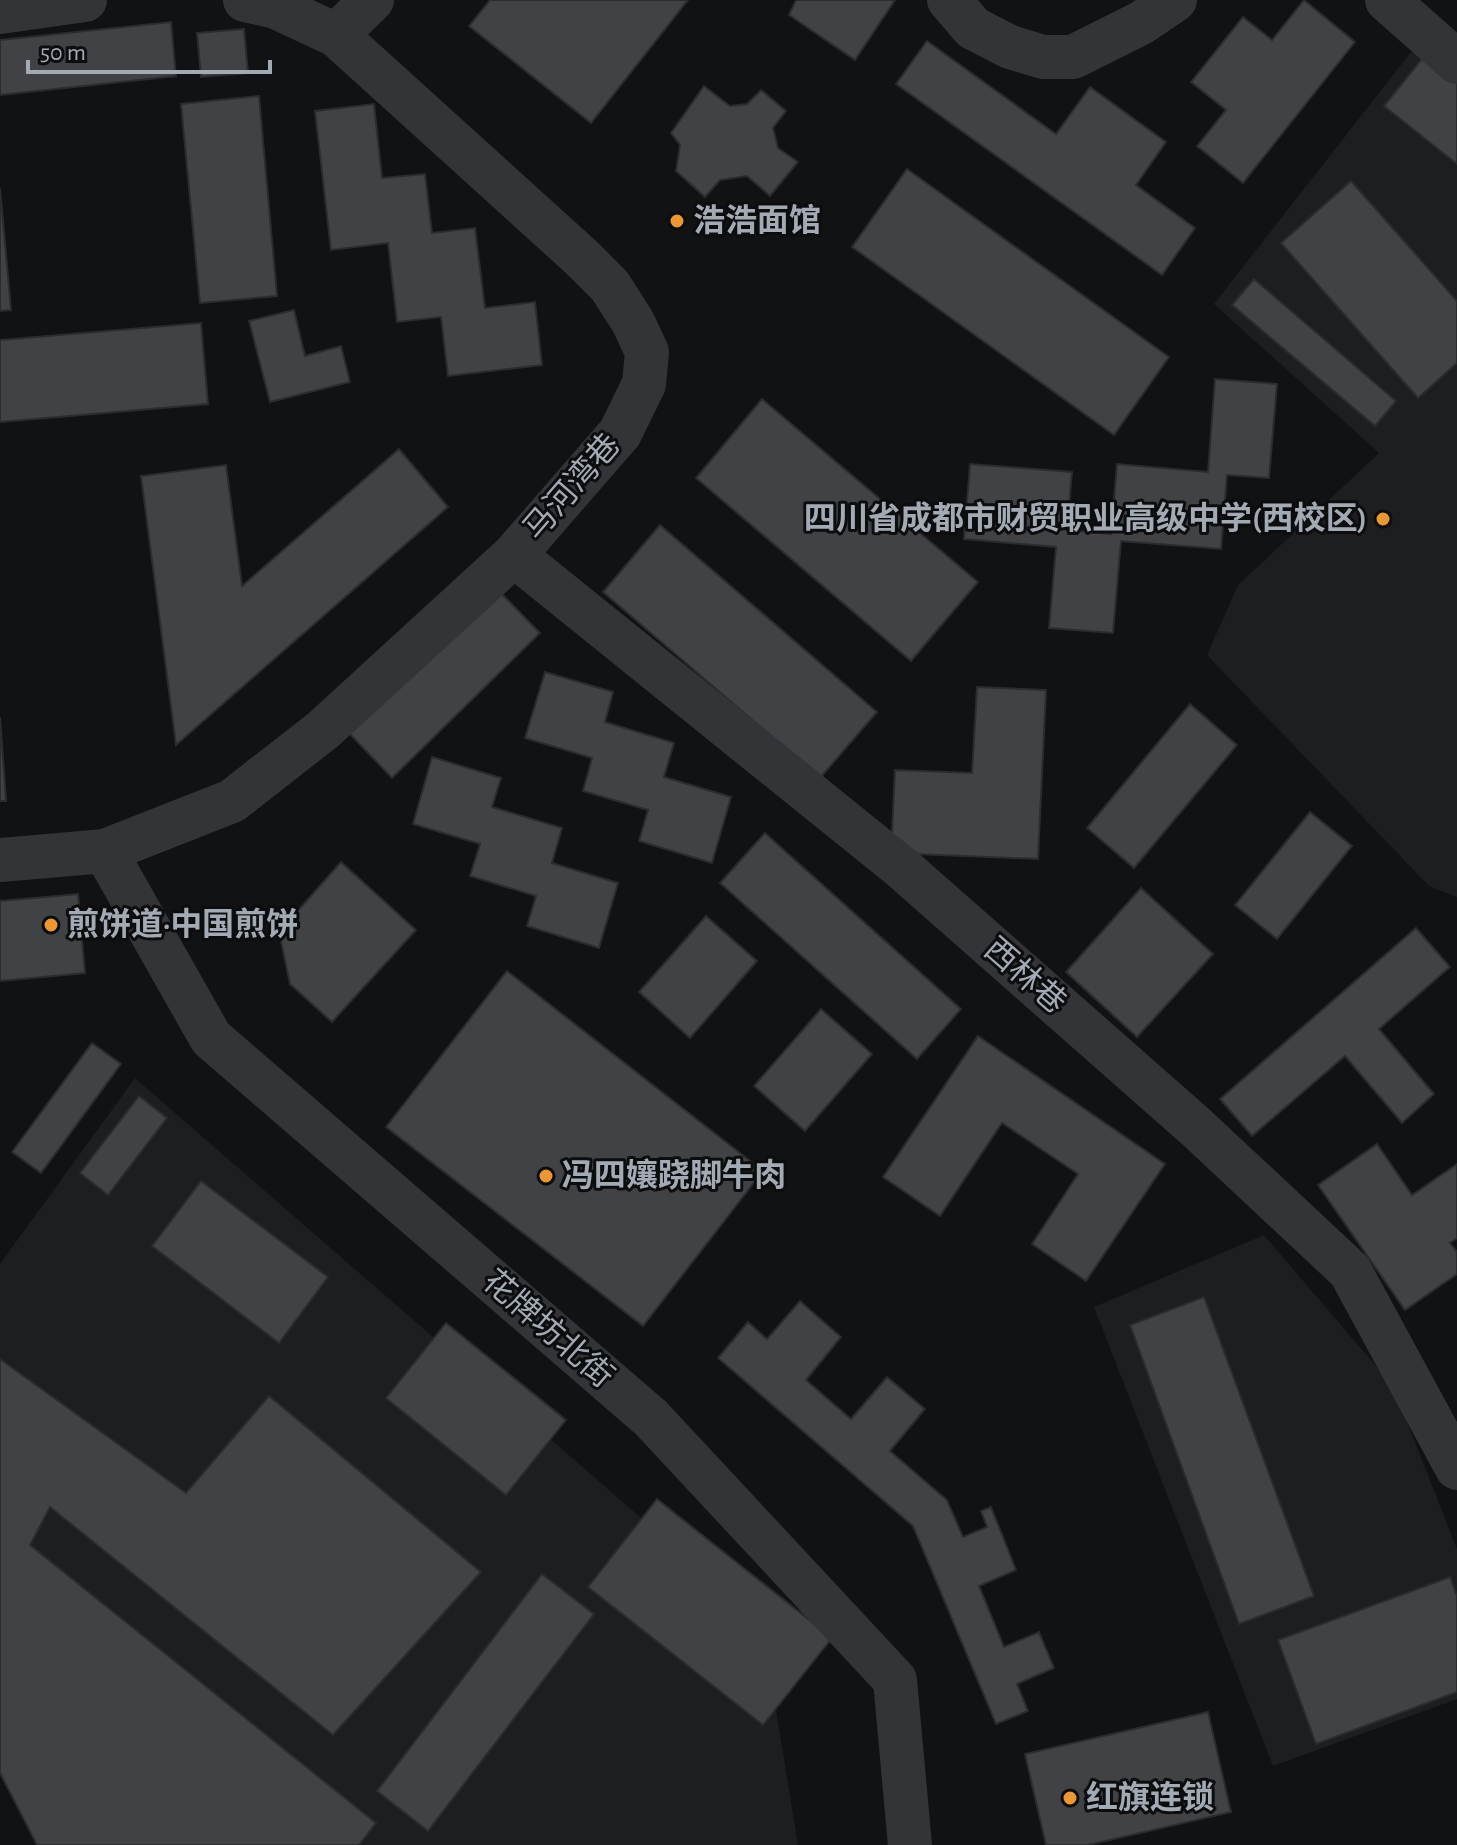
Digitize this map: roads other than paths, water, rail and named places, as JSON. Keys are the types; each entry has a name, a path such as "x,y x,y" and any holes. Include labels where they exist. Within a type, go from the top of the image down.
{"street":[{"path":"0,12 85,0"},
{"name":"马河湾巷","path":"0,860 105,851 232,801 323,730 514,555 620,433 644,384 647,352 633,322 601,276 336,35 276,7 245,0"},
{"path":"336,35 372,0"},
{"path":"949,0 973,28 1010,47 1043,57 1073,57 1141,23 1175,0"},
{"path":"1387,0 1457,62"},
{"name":"西林巷","path":"514,555 902,868 1196,1127 1350,1271 1457,1468"},
{"name":"花牌坊北街","path":"105,851 211,1038 651,1418 895,1680 910,1845"}],"place":[{"name":"浩浩面馆","path":"677,221"},
{"name":"四川省成都市财贸职业高级中学(西校区)","path":"1383,519"},
{"name":"煎饼道·中国煎饼","path":"51,925"},
{"name":"冯四孃跷脚牛肉","path":"546,1176"},
{"name":"红旗连锁","path":"1070,1798"}]}
